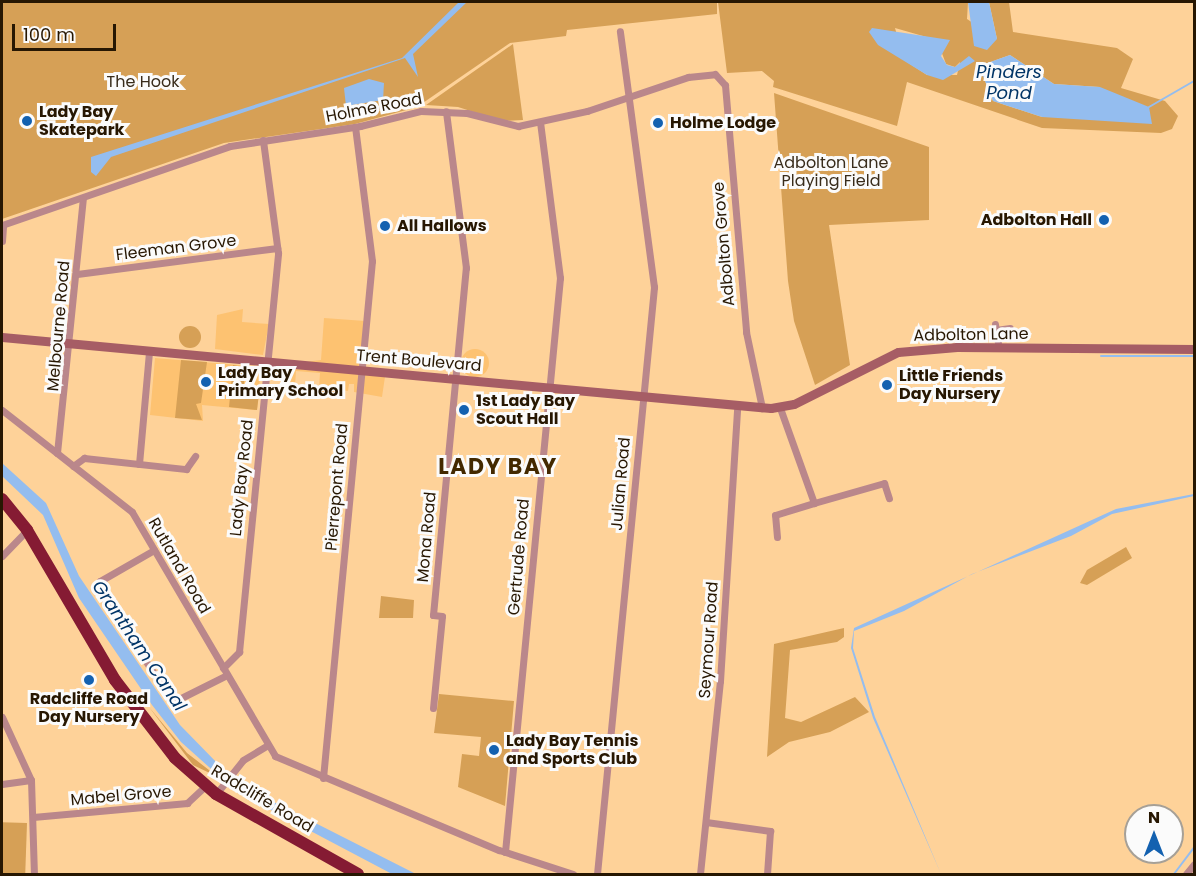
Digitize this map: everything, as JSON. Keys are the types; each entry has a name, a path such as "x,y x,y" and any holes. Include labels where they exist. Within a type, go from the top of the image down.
{"highway":[{"name":"Radcliffe Road","path":"2,499 27,530 133,705 205,786 358,874"}],"street":[{"name":"Julian Road","path":"597,874 654,287 620,31"},
{"name":"Holme Road","path":"2,225 83,199 174,161 263,140 355,127 410,112 446,111 502,125 540,122 687,77 720,77"},
{"name":"Adbolton Grove","path":"720,77 725,85 746,332 762,408"},
{"name":"Mona Road","path":"433,708 442,616 433,615 466,268 446,111"},
{"name":"Gertrude Road","path":"505,852 560,278 540,122"},
{"name":"Pierrepont Road","path":"323,778 372,261 355,127"},
{"name":"Lady Bay Road","path":"225,672 239,652 277,248 263,140"},
{"name":"Melbourne Road","path":"57,453 71,343 83,199"},
{"path":"2,225 2,241"},
{"name":"Fleeman Grove","path":"77,274 277,248"},
{"path":"999,348 996,327 1010,328"},
{"name":"Trent Boulevard","path":"2,336 762,408"},
{"name":"Adbolton Lane","path":"762,408 780,408 895,353 999,348 1194,349"},
{"path":"139,464 149,351"},
{"name":"Seymour Road","path":"700,874 706,822 737,407"},
{"path":"780,408 814,503"},
{"name":"Rutland Road","path":"2,410 132,512 268,745 281,760 505,852 573,874"},
{"path":"73,466 84,458 186,469 195,456"},
{"path":"777,537 775,515 884,483 889,498"},
{"path":"2,556 27,530"},
{"path":"154,550 100,581 99,591 173,702 225,672"},
{"path":"2,717 31,780 34,874"},
{"path":"216,794 243,760 268,745"},
{"path":"2,784 31,780"},
{"name":"Mabel Grove","path":"33,817 187,803 205,786"},
{"path":"706,822 770,831 767,874"},
{"path":"1186,874 1194,864"}],"shaded area":[{"path":"243,309 242,322 269,324 263,355 215,349 217,315"},
{"path":"324,318 365,321 361,367 386,370 382,397 354,392 354,384 349,384 348,391 319,388 320,373 296,371 295,386 288,386 289,364 321,360"},
{"path":"475,349 485,353 489,363 485,373 475,377 465,373 461,363 465,353"},
{"name":"Lady Bay Primary School","path":"155,358 261,367 257,410 202,405 203,421 150,415"}],"green space":[{"name":"The Hook","path":"2,2 717,2 717,14 567,30 566,36 510,43 417,107 355,124 224,143 2,219"},
{"path":"718,2 968,2 967,19 997,39 989,2 1009,2 1013,32 1117,48 1133,59 1121,88 1165,101 1178,116 1172,129 1161,133 1042,128 907,82 897,126 773,87 774,81 762,71 727,73","holes":["895,28 937,40 946,64 955,67 960,62 957,75 927,75 904,60","1010,55 1054,84 1100,87 1066,116 1042,117 993,101 979,66"]},
{"path":"513,44 523,120 502,121 458,107 426,105"},
{"name":"Adbolton Lane Playing Field","path":"774,93 929,147 929,220 829,225 850,365 815,385 794,321 788,281"},
{"path":"190,326 198,329 201,337 198,345 190,348 182,345 179,337 182,329"},
{"path":"181,360 207,362 201,403 196,404 202,420 175,418"},
{"path":"233,365 256,370 255,375 244,374 244,383 246,393 259,394 257,410 229,407"},
{"path":"1126,547 1132,558 1087,585 1080,583 1087,570"},
{"path":"381,596 414,600 413,618 379,618"},
{"path":"844,628 844,637 837,642 790,650 785,718 801,722 855,697 869,712 830,732 789,742 767,757 774,644"},
{"name":"Lady Bay Tennis and Sports Club","path":"439,694 514,701 505,806 458,787 462,754 479,756 481,737 434,733"},
{"path":"149,707 187,753 218,777 193,765"},
{"path":"2,822 27,823 25,874 2,873"}],"water":[{"path":"459,2 467,2 413,54 418,77 405,58 111,157 96,176 91,172 91,157 402,58"},
{"path":"968,2 989,2 997,39 987,50 974,46"},
{"path":"872,28 950,40 941,56 947,65 955,67 969,56 975,61 943,80 927,75 878,45 869,32"},
{"name":"Pinders Pond","path":"1010,55 1054,84 1100,87 1149,107 1152,124 1042,117 993,101 979,66"},
{"path":"369,79 384,83 383,100 346,106 344,88"},
{"name":"Grantham Canal","path":"2,463 46,503 79,576 180,725 221,767 219,776 181,742 152,705 79,598 43,515 2,476"},
{"path":"1194,494 1194,496 1112,514 1071,536 978,572 1116,509"},
{"path":"968,576 904,611 854,631 853,648 875,717 941,874 873,718 851,648 854,628"},
{"path":"237,778 260,795 416,874 392,874 267,808 233,785"}],"waterway":[{"path":"1149,107 1194,81"},
{"path":"1101,356 1194,356"},
{"path":"1174,874 1194,847"}],"place":[{"name":"Lady Bay Skatepark","path":"27,121"},
{"name":"Holme Lodge","path":"658,123"},
{"name":"Adbolton Hall","path":"1104,220"},
{"name":"All Hallows","path":"385,226"},
{"name":"Lady Bay Primary School","path":"206,382"},
{"name":"Little Friends Day Nursery","path":"887,385"},
{"name":"1st Lady Bay Scout Hall","path":"464,410"},
{"name":"Radcliffe Road Day Nursery","path":"89,680"},
{"name":"Lady Bay Tennis and Sports Club","path":"494,750"}],"district":[{"name":"LADY BAY","path":"498,467"}]}
